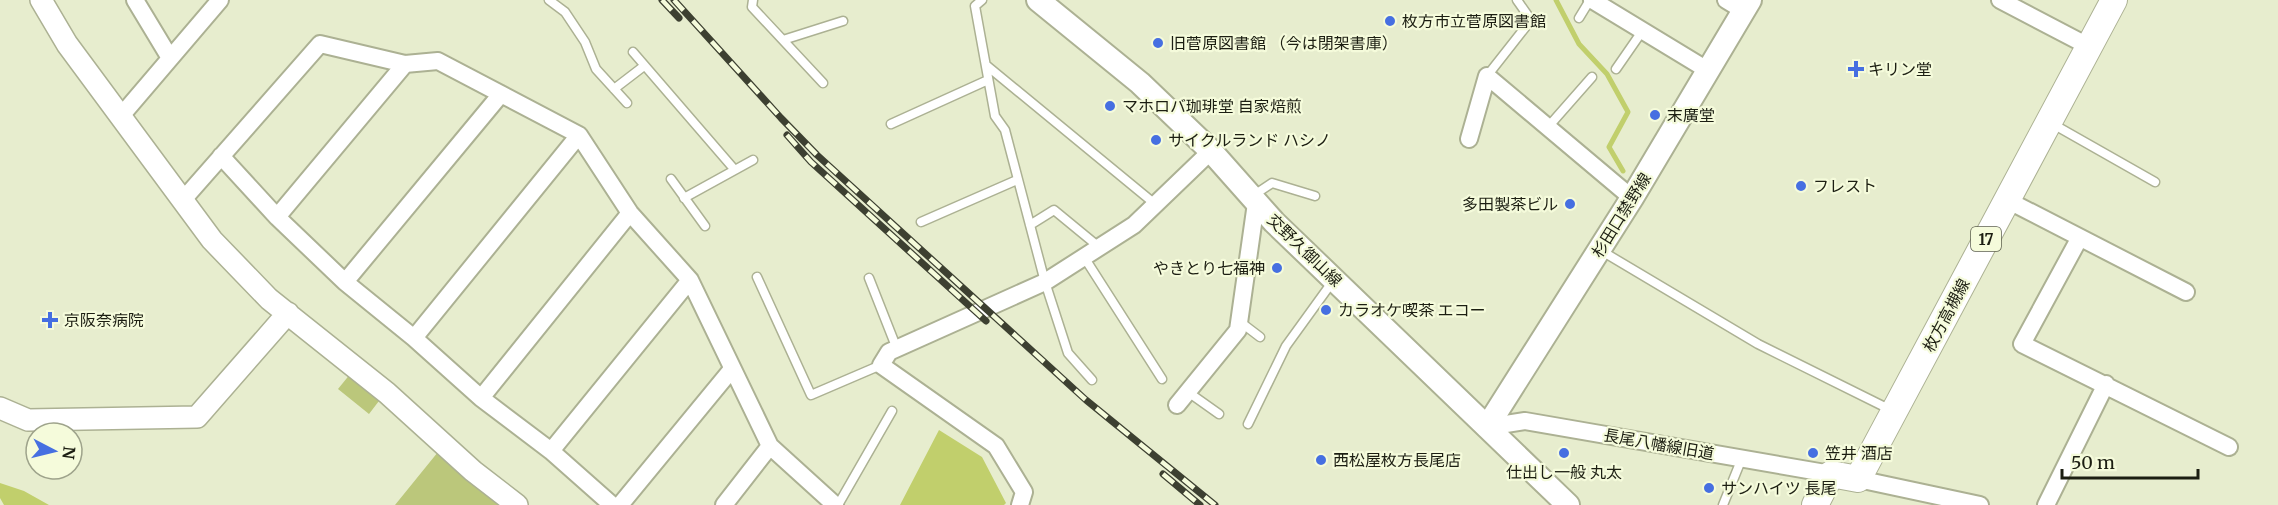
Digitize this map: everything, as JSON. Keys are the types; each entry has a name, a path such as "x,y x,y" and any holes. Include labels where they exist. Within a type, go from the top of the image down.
{"main road":[{"name":"交野久御山線","path":"1038,0 1140,83 1211,151 1253,200 1568,505"},
{"name":"枚方高槻線","path":"1858,479 2114,0"},
{"name":"杉田口禁野線","path":"1487,427 1632,198 1709,70 1740,4"},
{"path":"1815,505 1831,474 1858,479"}],"street":[{"path":"41,0 67,44 212,240 269,299 387,393 472,471 517,505"},
{"path":"135,0 170,58"},
{"path":"121,116 219,0"},
{"path":"1591,0 1709,70"},
{"path":"2000,0 2088,46"},
{"path":"182,201 320,44 405,64 438,61 579,135 630,213 690,280 770,446 837,505"},
{"path":"277,217 405,64"},
{"path":"1470,139 1487,76 1632,198"},
{"path":"345,282 501,94"},
{"path":"414,338 579,135"},
{"path":"1020,505 1024,492 996,446 881,365 889,352 1044,282 1084,258 1134,225 1211,151"},
{"path":"221,156 277,217 345,282 414,338 481,398 551,451 612,505"},
{"path":"1177,405 1238,330 1253,200"},
{"path":"2007,200 2186,292"},
{"path":"481,398 630,213"},
{"path":"2079,238 2022,344 2229,447"},
{"path":"551,451 690,280"},
{"path":"0,408 28,420 197,417 288,313"},
{"path":"620,505 732,369"},
{"path":"2046,505 2106,384"},
{"name":"長尾八幡線旧道","path":"1487,427 1524,421 1831,474"},
{"path":"724,505 770,446"},
{"path":"1858,479 1980,505"}],"lane":[{"path":"549,0 566,12 585,42 596,69 627,103"},
{"path":"753,0 753,7 823,82"},
{"path":"982,0 975,6 995,116 1005,130 1044,282 1068,353 1092,380"},
{"path":"1487,76 1531,20 1517,0"},
{"path":"1579,18 1591,0"},
{"path":"783,40 843,21"},
{"path":"1616,69 1643,30"},
{"path":"633,52 734,169"},
{"path":"986,65 1155,204"},
{"path":"614,89 644,66"},
{"path":"1548,127 1592,77"},
{"path":"891,124 988,80"},
{"path":"2048,121 2155,182"},
{"path":"684,198 753,160"},
{"path":"671,179 705,226"},
{"path":"921,222 1017,180"},
{"path":"1253,200 1272,183 1315,196"},
{"path":"1030,225 1054,210 1099,247"},
{"path":"1600,249 1758,344 1894,411"},
{"path":"1084,258 1162,379"},
{"path":"757,277 811,395 881,365"},
{"path":"869,278 897,348"},
{"path":"1248,424 1286,346 1334,279"},
{"path":"1239,321 1260,337"},
{"path":"1188,392 1219,414"},
{"path":"837,505 892,411"},
{"path":"1723,505 1742,458"}],"shaded area":[{"path":"351,373 382,397 369,414 338,389"},
{"path":"939,430 982,457 1006,503 1004,505 900,505"},
{"path":"438,452 505,505 395,505"},
{"path":"0,483 24,491 49,505 4,505 0,498"}],"waterway":[{"path":"1556,0 1579,44 1607,74 1628,112 1609,147 1623,171"}],"railway":[{"path":"662,0 679,18"},
{"path":"674,0 817,155 1086,400 1215,505"},
{"path":"787,135 811,162 986,321"},
{"path":"1163,474 1200,505"}],"place":[{"name":"枚方市立菅原図書館","path":"1390,21"},
{"name":"旧菅原図書館 （今は閉架書庫）","path":"1158,43"},
{"name":"キリン堂","path":"1856,69"},
{"name":"マホロバ珈琲堂 自家焙煎","path":"1110,106"},
{"name":"末廣堂","path":"1655,115"},
{"name":"サイクルランド ハシノ","path":"1156,140"},
{"name":"フレスト","path":"1801,186"},
{"name":"多田製茶ビル","path":"1570,204"},
{"name":"やきとり七福神","path":"1277,268"},
{"name":"カラオケ喫茶 エコー","path":"1326,310"},
{"name":"京阪奈病院","path":"50,320"},
{"name":"仕出し一般 丸太","path":"1564,453"},
{"name":"笠井 酒店","path":"1813,453"},
{"name":"西松屋枚方長尾店","path":"1321,460"},
{"name":"サンハイツ 長尾","path":"1709,488"}]}
